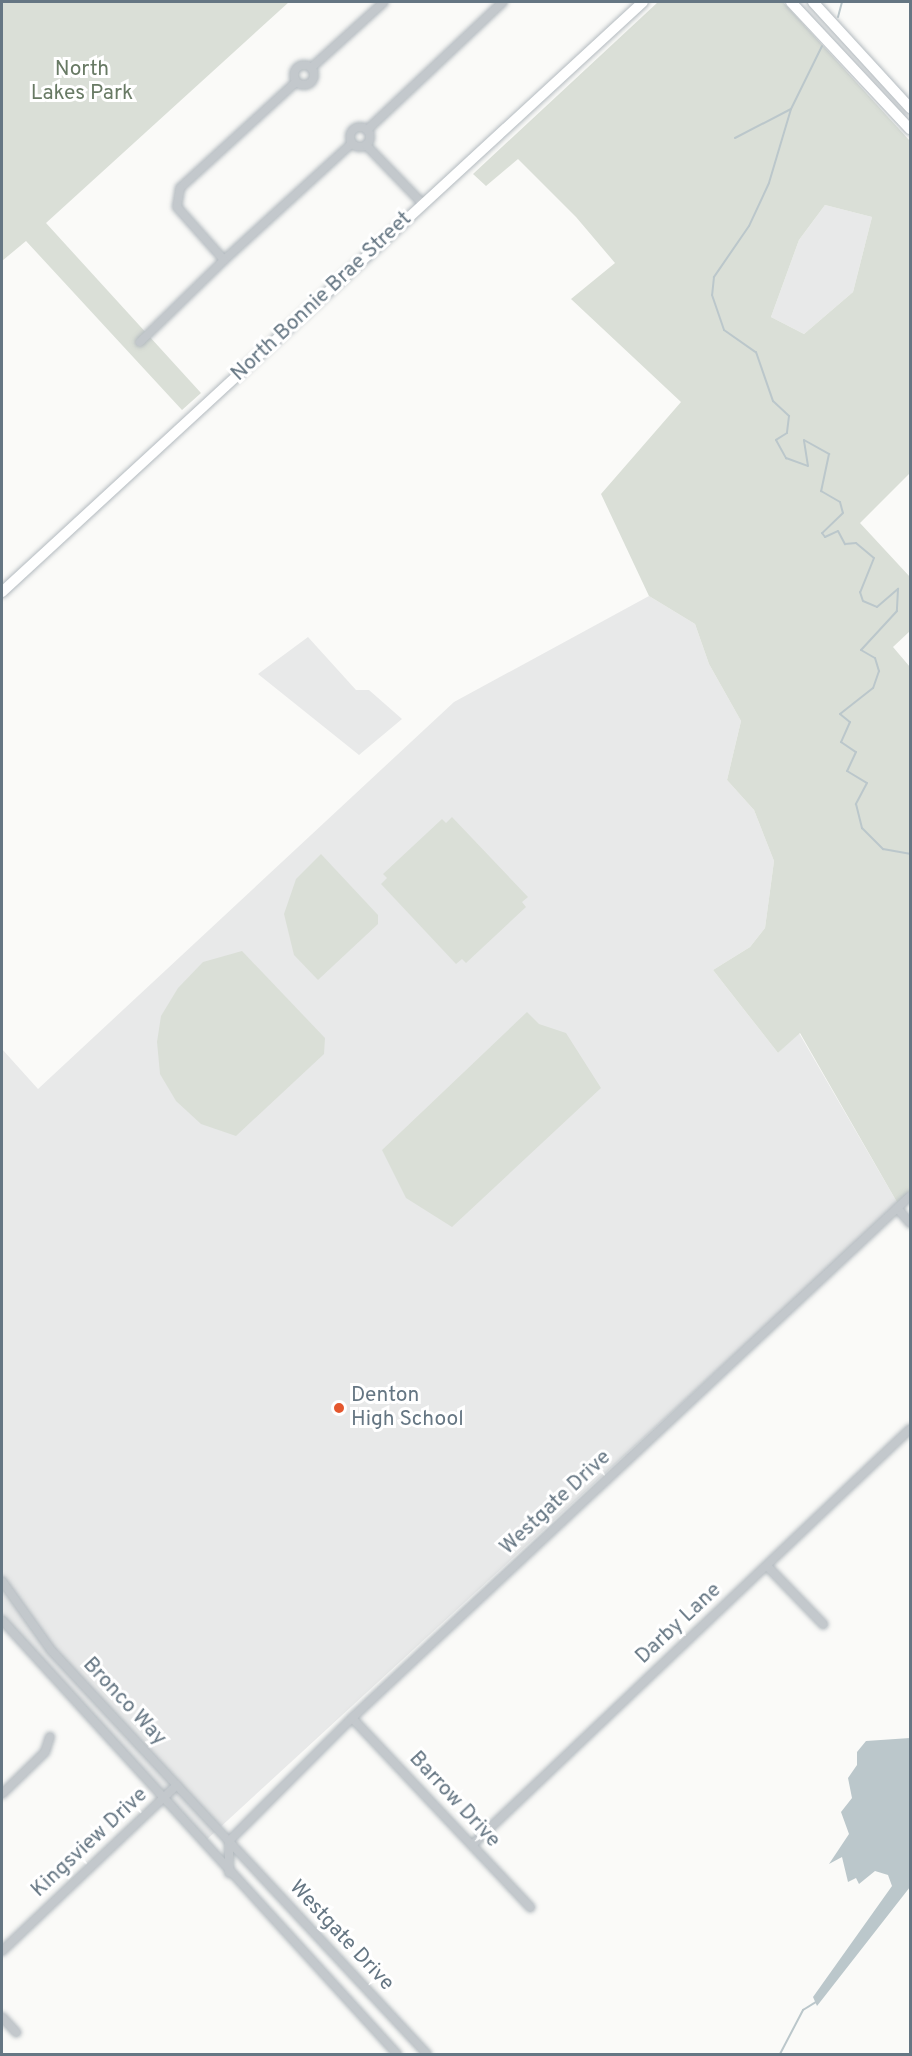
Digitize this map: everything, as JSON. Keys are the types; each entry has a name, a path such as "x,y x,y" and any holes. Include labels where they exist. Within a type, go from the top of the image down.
{"main road":[{"name":"North Bonnie Brae Street","path":"2,592 643,2"},
{"path":"791,2 910,129"},
{"path":"813,2 910,108"}],"street":[{"path":"296,82 310,83 311,68 384,2"},
{"path":"366,145 367,130 503,2"},
{"path":"224,260 177,207 180,188 296,82 298,67 311,68"},
{"path":"140,342 224,260 352,143 354,129 367,130"},
{"path":"352,143 366,145 423,204"},
{"name":"Westgate Drive","path":"427,2055 229,1841 352,1718 910,1196"},
{"path":"897,1208 910,1222"},
{"name":"Darby Lane","path":"472,1845 910,1429"},
{"path":"767,1566 823,1624"},
{"name":"Bronco Way","path":"2,1581 45,1644 229,1841"},
{"name":"Bronco Way","path":"2,1620 213,1857"},
{"name":"Barrow Drive","path":"352,1718 530,1907"},
{"path":"2,1794 45,1752 50,1737"},
{"name":"Kingsview Drive","path":"2,1951 177,1785"},
{"path":"229,1841 229,1873"},
{"name":"Westgate Drive","path":"213,1857 397,2055"},
{"path":"2,2017 16,2032"}],"shaded area":[{"path":"825,205 872,217 853,292 804,334 771,317 799,240"},
{"name":"Denton High School","path":"649,596 695,624 709,664 741,721 727,780 754,810 774,861 765,928 750,947 713,970 778,1053 799,1033 898,1204 203,1843 12,1631 2,1613 2,1049 38,1089 454,702"},
{"path":"308,637 356,690 369,690 402,719 359,755 258,674"},
{"path":"910,1738 910,1887 817,2006 813,1997 892,1886 888,1875 875,1871 859,1884 856,1878 848,1882 842,1857 829,1864 849,1834 841,1812 852,1798 848,1778 857,1765 857,1752 866,1741"}],"green space":[{"name":"North Lakes Park","path":"2,2 289,2 46,223 201,393 182,410 26,241 2,261"},
{"path":"658,2 783,2 910,141 910,473 860,523 910,577 910,631 893,647 910,667 910,1192 898,1204 800,1033 778,1053 713,970 750,947 765,928 774,861 754,810 727,780 741,721 709,664 695,624 649,596 601,494 681,402 571,299 615,263 576,217 518,159 486,186 473,174","holes":["825,205 872,217 853,292 804,334 771,317 799,240"]},
{"path":"452,817 528,897 522,902 526,907 466,963 462,959 456,964 381,884 387,878 383,874 442,819 446,823"},
{"path":"321,854 378,915 378,924 318,980 294,955 284,914 296,879"},
{"path":"242,951 325,1038 324,1054 236,1136 201,1124 176,1101 160,1074 157,1042 161,1016 178,988 203,962"},
{"path":"527,1012 539,1024 566,1033 601,1088 452,1227 406,1198 382,1150"}],"waterway":[{"path":"838,17 842,2"},
{"path":"735,138 791,109 822,46"},
{"path":"791,109 769,183 749,226 714,277 712,295 724,330 756,352 773,401 789,416 787,433 776,440 786,458 808,466 804,440 829,454 821,491 840,502 843,513 822,533 825,537 838,531 845,544 856,543 874,558 860,592 863,601 877,607 898,589 897,611 861,650 875,658 879,671 873,688 840,714 850,722 841,742 856,752 847,771 867,783 856,804 862,828 883,849 910,854"},
{"path":"780,2054 803,2010 816,2002"}],"place":[{"name":"Denton High School","path":"339,1408"}]}
